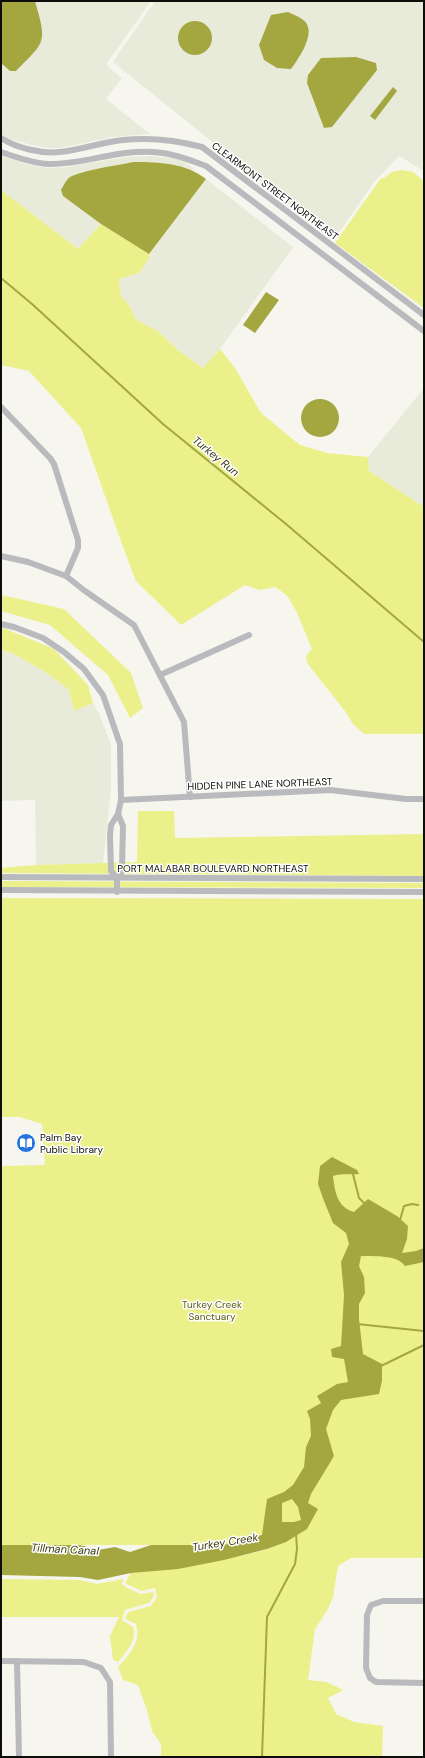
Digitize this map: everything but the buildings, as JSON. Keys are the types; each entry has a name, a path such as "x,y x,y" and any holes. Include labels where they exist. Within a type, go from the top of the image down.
{"street":[{"name":"CLEARMONT STREET NORTHEAST","path":"1,138 8,142 46,152 60,152 111,141 146,138 168,140 202,147 321,239 424,315"},
{"name":"CLEARMONT STREET NORTHEAST","path":"1,152 48,164 126,153 153,152 179,156 206,166 424,331"},
{"path":"1,407 45,451 54,464 78,540 78,548 66,576"},
{"path":"1,556 28,562 66,576 134,625 184,722 190,797"},
{"path":"1,624 14,626 43,638 64,652 84,669 103,695 120,744 121,800 118,814 111,825 110,835 111,871 117,878"},
{"path":"160,675 249,635"},
{"name":"HIDDEN PINE LANE NORTHEAST","path":"121,800 330,790 406,799 424,799"},
{"path":"117,892 117,878 122,871 123,826 118,814"},
{"name":"PORT MALABAR BOULEVARD NORTHEAST","path":"1,877 424,880"},
{"path":"1,890 117,892 424,892"},
{"path":"424,1601 383,1601 372,1605 367,1615 366,1668 370,1678 376,1682 424,1683"},
{"path":"1,1661 84,1662 101,1668 110,1682 111,1757"},
{"path":"17,1661 18,1757"}],"shaded area":[{"path":"35,1 151,1 107,63 108,67 122,78 106,99 150,134 113,137 60,148 46,148 9,139 1,134 1,63 10,71 40,19"},
{"path":"155,1 424,1 424,171 399,156 374,182 334,240 113,62"},
{"path":"1,156 27,164 48,168 65,167 126,157 153,156 178,159 185,162 197,171 176,165 134,162 70,177 63,196 101,224 78,249 1,190"},
{"path":"206,179 293,247 220,349 203,368 179,351 158,331 136,320 129,305 121,296 119,279 139,273 150,257 149,254"},
{"path":"424,388 424,507 369,471 368,457"},
{"path":"1,650 12,653 44,671 69,690 74,711 93,703 99,714 111,744 111,789 103,863 36,865 35,800 1,801"}],"green space":[{"path":"401,170 413,172 424,181 424,308 335,243 381,178 384,178 392,172"},
{"path":"1,190 78,249 101,224 149,254 150,257 139,273 119,279 121,296 129,305 136,320 158,331 179,351 203,368 220,349 235,368 261,413 300,445 327,453 368,457 369,471 424,507 424,734 364,734 353,724 345,711 307,663 306,656 312,649 304,628 289,599 275,587 260,590 245,585 181,625 136,581 81,428 29,371 1,365"},
{"path":"1,595 64,609 131,673 143,708 130,718 108,675 50,625 1,611"},
{"path":"1,627 54,649 88,685 93,703 74,711 69,690 44,671 12,653 1,650"},
{"path":"138,811 174,811 175,838 424,834 424,876 1,873 1,868 36,865 137,862"},
{"path":"1,881 424,883 424,888 1,887"},
{"name":"Turkey Creek Sanctuary","path":"1,898 424,899 424,1558 351,1558 338,1566 333,1597 328,1609 315,1629 308,1680 327,1682 343,1690 328,1698 336,1714 354,1722 383,1726 382,1757 152,1757 161,1756 161,1744 152,1731 147,1710 138,1685 123,1680 118,1667 136,1643 136,1624 125,1619 128,1612 151,1606 157,1597 155,1588 141,1591 125,1583 131,1573 216,1561 265,1550 276,1545 1,1545 1,1166 45,1165 42,1124 20,1117 1,1117"},
{"path":"1,1579 80,1580 97,1584 123,1579 122,1584 124,1586 140,1594 153,1592 154,1596 149,1603 125,1610 122,1620 133,1627 134,1637 125,1654 118,1662 113,1660 110,1636 119,1617 1,1617"}],"water":[{"path":"1,1 35,1 41,25 42,34 38,47 16,71 10,71 1,63"},
{"path":"288,12 302,19 307,24 309,30 306,44 291,69 277,68 264,60 259,45 271,15"},
{"path":"195,21 207,26 212,38 207,50 195,55 183,50 178,38 183,26"},
{"path":"356,57 376,63 377,70 332,127 324,128 307,83 308,75 321,58"},
{"path":"393,87 397,91 375,120 370,116"},
{"path":"134,162 172,164 190,170 206,179 149,254 101,224 63,196 61,190 69,178 76,174"},
{"path":"266,292 279,300 255,333 243,325"},
{"path":"320,399 333,405 339,418 333,431 320,437 307,431 301,418 307,405"},
{"name":"Tillman Canal","path":"332,1157 357,1170 359,1174 343,1174 333,1176 336,1193 340,1203 348,1210 354,1212 368,1199 397,1216 408,1226 407,1239 402,1253 424,1248 424,1262 405,1266 401,1262 391,1258 361,1256 359,1266 364,1277 365,1293 359,1304 359,1319 363,1354 382,1364 382,1381 379,1394 341,1400 333,1410 326,1429 334,1456 311,1494 308,1503 318,1509 307,1529 286,1542 267,1549 224,1560 178,1569 131,1573 98,1580 80,1577 1,1575 1,1545 80,1545 98,1550 115,1547 130,1552 151,1545 224,1545 262,1535 267,1499 284,1492 293,1485 304,1467 306,1447 311,1436 310,1419 307,1411 321,1403 317,1396 337,1384 348,1382 344,1359 332,1357 331,1349 341,1346 344,1295 341,1262 349,1244 346,1233 333,1223 324,1201 318,1184 320,1166","holes":["292,1499 298,1507 301,1520 294,1522 282,1522 282,1503"]}],"waterway":[{"name":"Turkey Run","path":"1,278 32,304 163,424 286,524 424,642"},
{"name":"Turkey Creek","path":"353,1174 359,1198 365,1204"},
{"name":"Turkey Creek","path":"400,1220 404,1206 412,1204 418,1205"},
{"path":"357,1324 424,1331"},
{"path":"381,1366 424,1345"},
{"path":"262,1757 267,1617 295,1564 297,1549 296,1534"}],"place":[{"name":"Palm Bay Public Library","path":"26,1143"}]}
